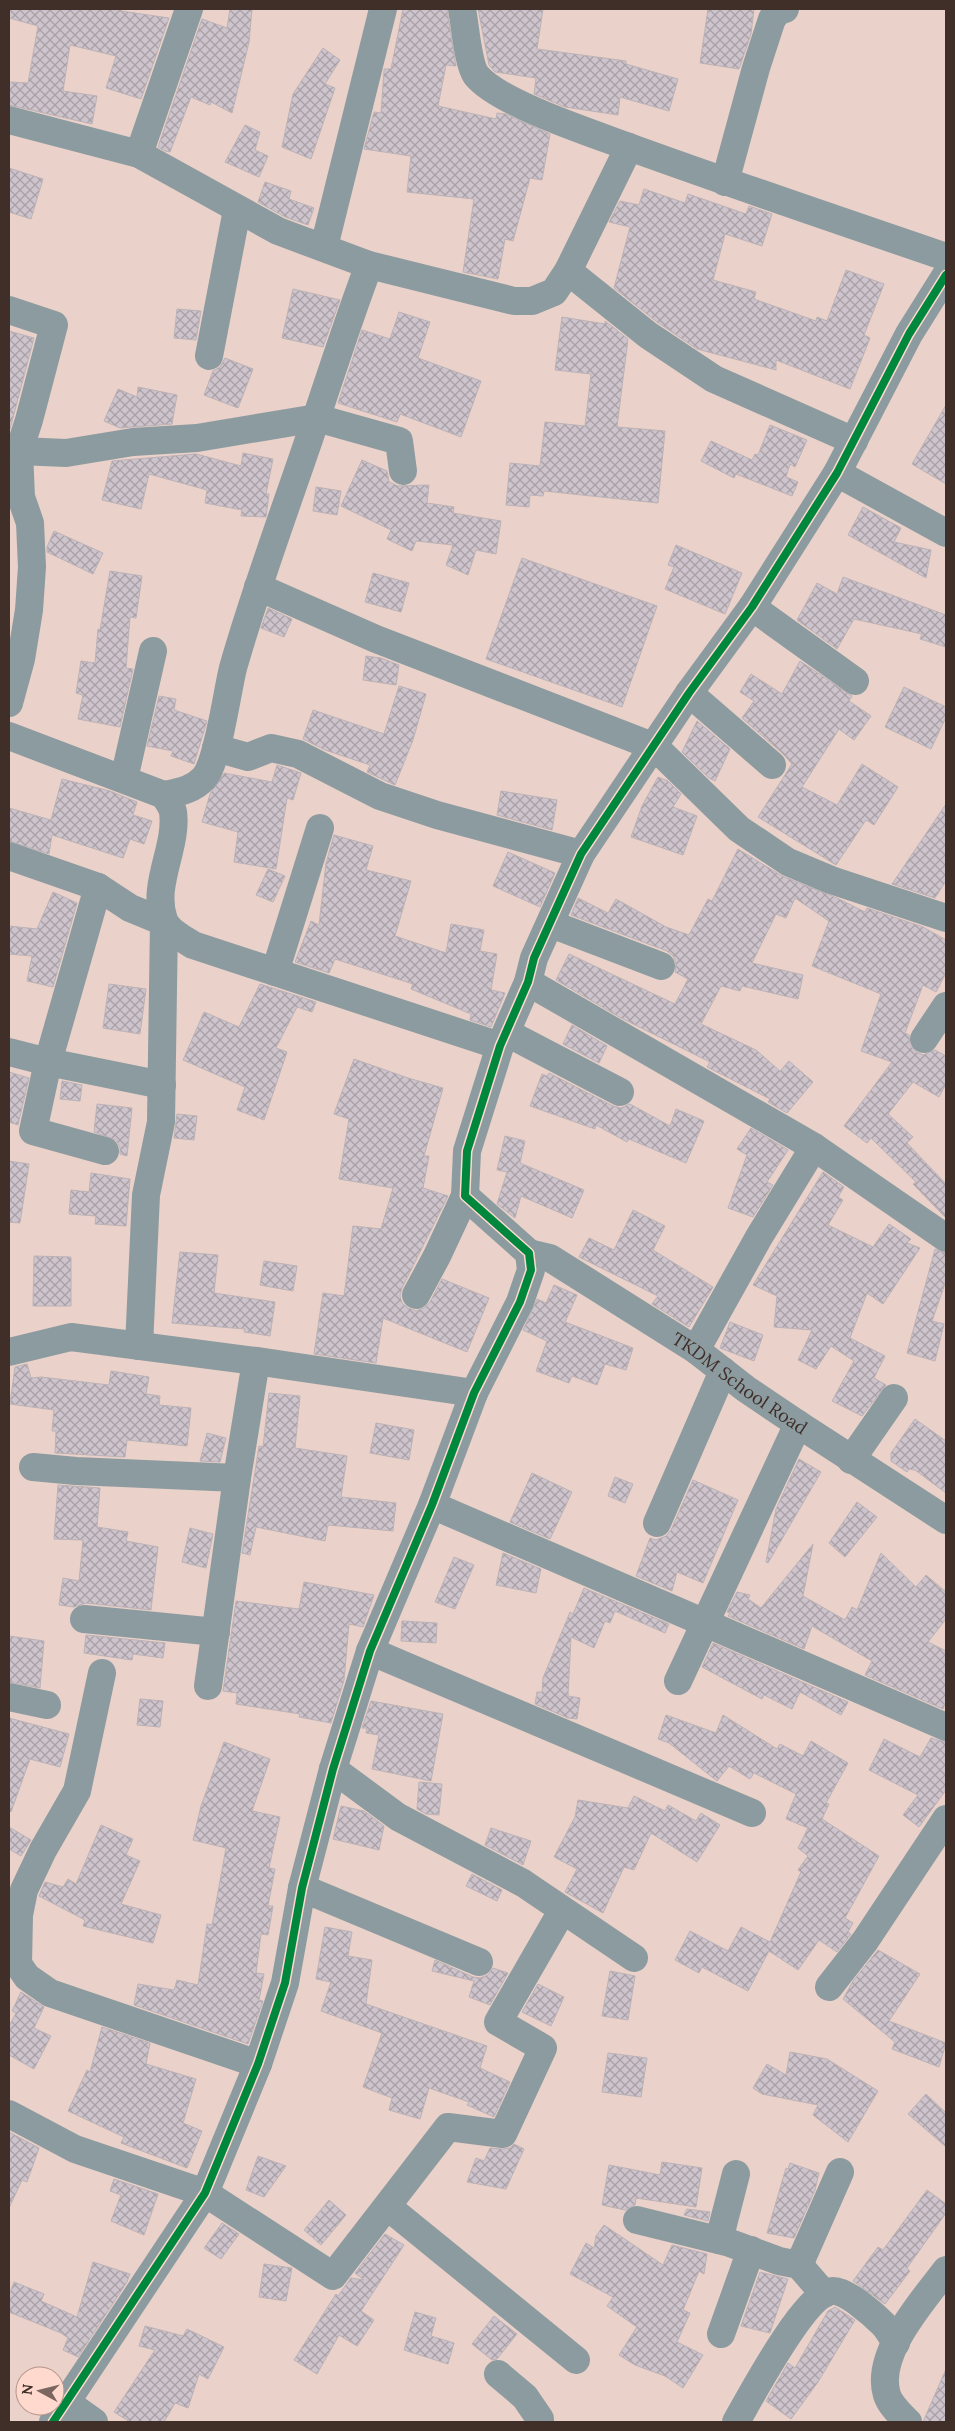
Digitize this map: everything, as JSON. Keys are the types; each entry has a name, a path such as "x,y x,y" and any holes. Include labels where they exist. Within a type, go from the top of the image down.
{"street":[{"path":"139,154 189,9"},
{"path":"324,247 383,9"},
{"path":"462,9 468,48 475,74 492,89 562,123 725,182 946,257"},
{"path":"725,182 756,68 772,19 778,11 785,9"},
{"path":"9,120 139,154 278,231 369,265 514,301 532,301 554,292 568,270 629,147"},
{"path":"210,356 238,210"},
{"path":"9,736 164,795 189,790 205,777 216,748 233,669 258,587 317,418 343,334 369,265"},
{"path":"568,270 648,335 714,379 854,441"},
{"path":"416,1296 466,1196 467,1151 504,1039 528,982 534,958 581,854 689,693 752,607 837,473 909,334 946,275"},
{"path":"9,310 54,325 19,451 22,497 19,518 32,567 29,610 21,659 9,704"},
{"path":"19,451 66,454 132,442 197,438 317,418 399,441 403,471"},
{"path":"837,473 946,533"},
{"path":"258,587 376,639 655,746 739,829 788,862 831,880 946,918"},
{"path":"752,607 855,681"},
{"path":"124,779 153,651"},
{"path":"689,693 772,765"},
{"path":"216,748 248,757 271,748 298,754 380,796 436,815 581,854"},
{"path":"139,1346 146,1195 161,1122 164,922 161,903 173,827 173,810 164,795"},
{"path":"274,972 320,828"},
{"path":"9,856 98,887 130,908 164,922 193,945 274,972 504,1039 620,1092"},
{"path":"98,887 48,1062 33,1131 104,1152"},
{"path":"551,924 661,966"},
{"path":"528,982 814,1147 946,1238"},
{"path":"924,1039 946,1006"},
{"path":"9,1052 48,1062 162,1085"},
{"path":"696,1350 759,1237 814,1147"},
{"path":"65,2403 206,2193 258,2064 285,1983 302,1888 333,1770 370,1651 432,1505 474,1393 520,1302 531,1270 529,1254 466,1196"},
{"name":"TKDM School Road","path":"529,1254 550,1258 696,1350 851,1460 946,1518"},
{"path":"9,1352 71,1337 256,1361 474,1393"},
{"path":"208,1686 237,1478 256,1361"},
{"path":"657,1523 723,1371"},
{"path":"851,1460 894,1398"},
{"path":"678,1681 798,1424"},
{"path":"33,1467 76,1471 237,1478"},
{"path":"432,1505 946,1727"},
{"path":"84,1619 216,1632"},
{"path":"370,1651 752,1813"},
{"path":"102,1673 77,1791 42,1850 24,1890 19,1915 18,1964 27,1977 50,1992 258,2064"},
{"path":"9,1697 47,1705"},
{"path":"333,1770 398,1817 523,1883 634,1958"},
{"path":"829,1987 865,1941 946,1819"},
{"path":"302,1888 479,1962"},
{"path":"9,2114 75,2149 206,2193 333,2276 448,2127 503,2134 543,2048 498,2022 562,1911"},
{"path":"799,2265 840,2172"},
{"path":"719,2240 736,2174"},
{"path":"388,2207 576,2360"},
{"path":"637,2220 719,2240 779,2261 799,2265 824,2294"},
{"path":"721,2334 751,2250"},
{"path":"905,2418 888,2396 885,2379 886,2363 896,2343 946,2270"},
{"path":"736,2422 782,2344 808,2308 824,2294 834,2291 845,2294 884,2324 896,2343"},
{"path":"498,2374 525,2397 540,2419 540,2422"},
{"path":"65,2414 94,2422"}],"building":[{"path":"9,9 122,9 121,11 169,18 141,99 106,88 116,56 70,45 63,91 97,96 92,124 9,105 9,82 28,83 38,26 9,18"},
{"path":"230,9 252,9 249,42 232,113 211,102 210,105 191,97 170,152 165,151 158,147 202,19 227,28"},
{"path":"403,9 447,9 456,66 446,65 438,106 496,119 497,113 506,114 550,134 542,180 530,178 513,241 505,239 498,279 463,272 474,199 407,192 411,156 364,149 374,112 381,113 384,69 391,69"},
{"path":"478,9 543,9 537,49 626,61 626,64 678,79 669,111 620,97 618,115 565,107 534,94 536,78 495,72 489,65"},
{"path":"708,9 754,9 751,34 739,69 700,63"},
{"path":"323,48 340,60 325,84 335,88 311,159 282,147 293,94"},
{"path":"245,125 260,132 255,150 268,156 259,177 225,162"},
{"path":"9,168 43,179 31,219 9,212"},
{"path":"265,182 291,191 289,199 314,208 308,225 285,217 258,202"},
{"path":"644,189 685,203 688,194 746,214 749,206 772,214 762,246 725,234 713,280 756,292 754,299 816,321 817,317 827,321 846,270 884,284 864,335 870,338 850,389 776,360 776,370 697,349 657,322 614,288 630,227 609,222 620,201 639,205"},
{"path":"293,289 340,300 323,347 282,338"},
{"path":"177,309 201,311 196,340 174,338"},
{"path":"399,312 430,322 418,358 481,381 461,437 400,414 397,422 338,403 362,330 390,339"},
{"path":"562,317 605,324 605,321 628,339 617,427 665,431 658,503 544,491 543,496 530,495 529,507 506,505 510,463 540,466 545,422 585,426 591,374 555,370"},
{"path":"9,331 34,338 10,429 9,429"},
{"path":"225,358 253,369 238,408 204,395 213,371 220,367"},
{"path":"138,387 177,395 172,424 120,428 104,421 118,389 137,397"},
{"path":"946,405 946,484 912,464"},
{"path":"770,425 807,440 795,467 790,464 786,477 798,482 792,496 736,474 734,478 701,461 711,441 752,460 755,454 758,455"},
{"path":"243,453 273,459 266,494 269,494 266,517 241,516 242,510 205,503 207,490 149,474 141,509 102,500 112,461 196,454 241,466"},
{"path":"362,460 387,471 389,482 398,486 429,485 427,503 454,507 453,513 501,521 496,554 476,550 468,575 446,565 453,545 416,541 412,551 387,539 391,530 341,506"},
{"path":"316,487 341,491 337,515 313,511"},
{"path":"863,507 901,528 894,542 931,550 926,578 848,535"},
{"path":"54,531 103,553 93,574 47,552 47,547"},
{"path":"676,545 742,573 725,614 665,589 674,567 668,565"},
{"path":"522,558 657,606 622,707 486,659"},
{"path":"110,571 142,576 136,618 130,617 126,668 133,669 120,727 78,719 83,695 76,693 81,661 95,663 98,629 100,630"},
{"path":"373,573 409,583 401,612 365,602"},
{"path":"843,577 946,615 946,647 920,639 922,634 854,619 837,649 797,620 817,583 837,594"},
{"path":"268,608 292,619 284,637 261,628"},
{"path":"366,656 381,658 399,665 396,685 363,680"},
{"path":"800,661 852,696 849,701 871,716 854,740 839,729 802,787 837,805 862,764 898,787 874,825 866,820 836,865 758,817 792,764 742,718 754,701 740,692 751,674 782,694"},
{"path":"399,686 426,694 413,740 395,785 367,772 370,765 325,750 303,739 313,710 384,734"},
{"path":"904,687 946,707 946,717 931,749 885,727"},
{"path":"159,696 176,699 174,710 207,721 194,764 171,756 173,751 147,746"},
{"path":"697,721 730,749 715,781 709,778 682,752"},
{"path":"277,765 301,773 293,800 287,798 276,869 234,862 238,832 202,822 210,794 224,773 272,782"},
{"path":"658,777 668,781 681,794 673,807 697,816 683,855 631,837 642,806"},
{"path":"62,779 110,791 137,802 133,815 152,821 144,844 130,839 123,858 52,835 49,854 9,841 9,808 51,820"},
{"path":"501,791 557,800 552,830 497,815"},
{"path":"946,804 946,881 935,898 892,884"},
{"path":"334,835 373,846 366,870 411,881 395,936 446,953 451,924 484,930 480,951 497,954 491,990 505,993 491,1027 470,1020 471,1014 411,989 413,984 335,959 329,973 295,962 311,921 319,925 326,863"},
{"path":"738,849 782,876 837,898 865,912 867,908 923,927 946,940 946,973 936,992 923,985 905,1033 909,1035 910,1045 916,1052 923,1055 935,1050 946,1056 946,1084 939,1097 913,1082 888,1114 913,1137 907,1143 946,1184 946,1218 913,1184 916,1182 871,1138 867,1143 844,1126 892,1062 861,1051 881,994 812,966 829,921 795,898 786,918 776,914 752,963 803,975 798,999 742,986 740,991 721,986 701,1024 756,1050 780,1071 789,1061 813,1082 787,1113 768,1102 770,1099 707,1067 710,1062 621,1018 556,980 569,954 675,1004 688,979 675,972 676,963 673,956 667,951 571,915 578,898 608,913 616,899 666,927 689,935 708,899 712,901"},
{"path":"508,852 555,873 540,907 493,886"},
{"path":"268,869 285,876 273,902 256,895"},
{"path":"53,892 77,903 53,987 27,981 32,956 9,954 9,926 37,929"},
{"path":"109,984 146,989 140,1034 103,1028"},
{"path":"260,984 316,1002 312,1012 297,1007 276,1048 287,1052 264,1120 237,1110 245,1087 183,1060 204,1012 239,1027"},
{"path":"572,1025 607,1046 599,1063 563,1044"},
{"path":"354,1059 443,1088 424,1156 429,1156 423,1188 448,1196 402,1288 400,1296 402,1303 408,1308 416,1311 424,1308 430,1302 442,1279 489,1298 467,1352 383,1318 376,1363 314,1354 323,1293 344,1296 353,1226 381,1229 393,1188 339,1179 349,1119 334,1114"},
{"path":"9,1072 29,1078 18,1125 9,1122"},
{"path":"549,1073 613,1106 621,1108 630,1104 670,1126 676,1109 704,1121 686,1163 629,1139 627,1142 596,1125 595,1129 530,1106 542,1074 547,1076"},
{"path":"62,1081 82,1085 80,1101 60,1099"},
{"path":"97,1104 132,1108 127,1156 120,1154 120,1147 116,1140 94,1132"},
{"path":"177,1114 197,1116 194,1140 174,1138"},
{"path":"751,1128 788,1150 767,1182 773,1185 753,1217 728,1208 747,1155 737,1149"},
{"path":"505,1136 525,1141 520,1163 584,1190 572,1218 521,1196 515,1218 497,1204 507,1172 497,1170"},
{"path":"9,1161 29,1164 20,1223 9,1222"},
{"path":"823,1172 844,1187 838,1197 843,1200 828,1225 873,1247 889,1224 911,1239 907,1243 920,1248 883,1304 867,1293 850,1338 885,1356 874,1378 886,1385 862,1416 832,1401 854,1361 831,1346 816,1369 798,1360 812,1330 774,1327 777,1296 753,1285"},
{"path":"91,1173 130,1179 126,1226 95,1224 96,1216 69,1214 71,1190 89,1192"},
{"path":"633,1210 665,1226 653,1250 713,1287 689,1327 652,1304 658,1296 579,1257 589,1238 614,1250"},
{"path":"935,1249 946,1253 946,1281 932,1321 944,1324 935,1361 907,1353"},
{"path":"180,1252 218,1255 214,1293 275,1302 270,1336 244,1332 245,1329 172,1323"},
{"path":"34,1256 71,1257 71,1306 33,1306"},
{"path":"264,1261 297,1266 293,1291 260,1285"},
{"path":"554,1285 577,1295 565,1322 633,1348 626,1370 605,1364 597,1385 572,1376 569,1383 536,1371 547,1341 523,1330 537,1299 546,1303"},
{"path":"730,1322 763,1335 754,1361 720,1348"},
{"path":"27,1364 31,1378 41,1377 109,1385 111,1371 149,1377 146,1394 160,1396 159,1405 191,1408 187,1446 127,1440 125,1457 55,1453 56,1431 52,1431 54,1410 10,1404 15,1367"},
{"path":"269,1393 300,1396 295,1448 347,1456 341,1497 396,1503 393,1531 328,1525 325,1541 256,1527 250,1555 242,1553 259,1446 263,1447"},
{"path":"915,1419 946,1441 946,1493 915,1470 909,1469 907,1472 891,1461 891,1453"},
{"path":"376,1423 414,1430 409,1460 370,1453"},
{"path":"207,1433 226,1438 220,1462 200,1461"},
{"path":"799,1459 821,1472 768,1563 766,1562 776,1509"},
{"path":"532,1473 572,1492 550,1539 510,1522"},
{"path":"615,1477 633,1484 625,1503 608,1496"},
{"path":"693,1480 738,1500 703,1583 677,1572 672,1591 636,1576 650,1538 656,1540 666,1536 671,1530"},
{"path":"58,1485 100,1488 97,1527 128,1532 126,1541 158,1547 151,1610 86,1603 74,1607 59,1605 63,1578 79,1581 83,1540 54,1539"},
{"path":"857,1502 877,1517 845,1557 829,1543"},
{"path":"190,1528 213,1534 206,1568 182,1562"},
{"path":"813,1544 803,1596 845,1620 852,1607 857,1610 881,1553 916,1587 926,1575 946,1592 946,1619 928,1642 946,1651 946,1702 943,1709 865,1675 872,1661 812,1626 804,1649 728,1616 730,1613 727,1612 737,1592 750,1595 748,1599 761,1608"},
{"path":"503,1553 541,1569 536,1593 496,1585"},
{"path":"454,1557 474,1565 455,1609 435,1602"},
{"path":"304,1582 374,1595 363,1627 349,1624 344,1680 331,1723 299,1717 300,1714 236,1704 237,1693 223,1691 236,1601 299,1609"},
{"path":"584,1588 669,1624 665,1633 615,1611 610,1623 605,1621 594,1648 571,1637 568,1696 580,1698 577,1719 568,1718 535,1704 537,1692 542,1692 543,1678 570,1612 573,1614"},
{"path":"402,1621 437,1623 436,1643 401,1641"},
{"path":"86,1635 165,1643 163,1658 133,1654 132,1660 84,1653"},
{"path":"9,1636 44,1641 40,1688 9,1682"},
{"path":"713,1643 848,1702 841,1715 800,1692 792,1709 764,1695 762,1699 702,1667"},
{"path":"140,1699 163,1701 160,1727 137,1725"},
{"path":"371,1701 443,1714 431,1781 372,1769 379,1735 366,1733 367,1728 362,1728"},
{"path":"666,1715 716,1733 723,1715 777,1749 780,1744 803,1756 811,1741 848,1763 826,1803 829,1804 822,1819 879,1856 845,1918 853,1923 848,1932 851,1934 837,1952 819,1940 798,1970 769,1951 748,1991 702,1967 699,1973 675,1960 690,1931 728,1951 741,1927 770,1942 801,1872 798,1870 808,1856 798,1848 808,1828 786,1819 796,1794 754,1773 750,1779 729,1766 717,1781 669,1743 658,1739"},
{"path":"9,1718 69,1734 60,1767 30,1759 11,1812 9,1811"},
{"path":"931,1738 946,1742 946,1790 919,1827 903,1815 918,1795 869,1770 884,1739 920,1757"},
{"path":"224,1742 270,1759 252,1811 280,1817 269,1868 275,1869 268,1906 273,1906 268,1935 261,1934 256,1973 264,1974 259,2000 263,2001 248,2044 134,2005 138,1984 174,1990 177,1980 198,1985 207,1924 212,1925 226,1848 193,1840 201,1806"},
{"path":"419,1782 442,1784 439,1815 426,1814 417,1809"},
{"path":"634,1796 665,1811 668,1805 696,1821 701,1813 720,1825 697,1862 651,1833 634,1870 624,1867 603,1913 565,1892 577,1869 554,1857 575,1817 578,1800 628,1808"},
{"path":"341,1806 364,1811 384,1826 379,1850 333,1839"},
{"path":"101,1825 133,1839 126,1855 140,1861 121,1904 161,1915 153,1943 83,1926 85,1920 39,1896 45,1882 63,1887 68,1879 76,1884"},
{"path":"9,1827 31,1840 21,1856 9,1849"},
{"path":"491,1828 531,1841 523,1865 485,1845"},
{"path":"472,1874 502,1890 497,1901 466,1886"},
{"path":"325,1927 352,1932 348,1956 372,1960 366,2004 487,2046 480,2068 510,2082 494,2117 467,2105 469,2102 429,2088 420,2119 389,2110 392,2098 363,2087 382,2033 321,2011 331,1982 316,1979"},
{"path":"878,1950 920,1974 889,2021 946,2043 939,2067 892,2049 895,2042 843,1999 853,1981"},
{"path":"435,1960 473,1977 480,1978 488,1975 493,1968 508,1973 490,2005 469,1997 474,1981 432,1971"},
{"path":"610,1971 635,1976 628,2020 602,2016"},
{"path":"538,1984 564,1997 551,2026 522,2012"},
{"path":"21,1992 44,2007 34,2028 51,2036 34,2069 9,2055 9,2026 16,2013 12,2011"},
{"path":"102,2027 150,2043 146,2064 196,2079 183,2123 202,2131 187,2168 121,2143 124,2137 68,2111 87,2070 90,2072"},
{"path":"790,2052 827,2059 878,2091 848,2142 813,2115 818,2105 762,2094 753,2088 767,2064 786,2075"},
{"path":"608,2053 647,2058 641,2097 602,2092"},
{"path":"926,2094 946,2113 946,2147 908,2114"},
{"path":"9,2132 39,2148 27,2182 22,2180 9,2208"},
{"path":"514,2144 524,2149 506,2189 467,2182 476,2158 484,2161 490,2148 510,2148"},
{"path":"258,2156 286,2166 264,2197 246,2190"},
{"path":"662,2162 702,2168 696,2207 636,2198 635,2205 625,2210 602,2205 609,2165 660,2175"},
{"path":"790,2163 819,2173 815,2190 794,2238 767,2233 786,2168 788,2169"},
{"path":"114,2179 158,2194 144,2235 111,2221 121,2195 110,2191"},
{"path":"927,2190 946,2204 946,2213 907,2268 910,2271 885,2304 853,2281 878,2247 883,2250"},
{"path":"329,2200 346,2215 321,2245 304,2230"},
{"path":"687,2209 710,2212 708,2221 684,2215"},
{"path":"222,2223 239,2234 221,2259 204,2248"},
{"path":"604,2225 663,2265 672,2245 707,2254 704,2274 699,2271 683,2310 690,2313 677,2342 703,2355 683,2388 665,2376 635,2365 619,2355 637,2327 607,2306 613,2297 570,2274 586,2243 594,2248 596,2236"},
{"path":"385,2234 404,2245 361,2311 374,2320 357,2346 339,2335 317,2374 294,2360 336,2294 338,2296 351,2278 364,2280 355,2273"},
{"path":"93,2262 130,2274 127,2282 78,2357 63,2350 68,2338 61,2333 9,2312 9,2295 14,2282 44,2294 41,2301 77,2317"},
{"path":"264,2264 292,2268 286,2301 259,2297"},
{"path":"760,2272 788,2279 770,2333 741,2326"},
{"path":"835,2307 855,2320 818,2382 791,2419 766,2401 788,2363 795,2368 828,2311"},
{"path":"415,2312 436,2318 431,2336 454,2343 448,2364 404,2350"},
{"path":"494,2316 517,2334 497,2359 492,2360 472,2344"},
{"path":"145,2326 183,2336 187,2329 224,2347 208,2379 199,2374 188,2408 175,2403 164,2422 130,2422 114,2412 155,2350 139,2346"},
{"path":"946,2369 946,2422 923,2422"}],"cycle path":[{"path":"53,2422 205,2193 258,2064 285,1983 302,1888 333,1769 370,1651 432,1505 474,1393 520,1302 531,1270 529,1253 465,1196 467,1151 500,1046 528,982 534,958 581,854 689,693 752,607 837,473 909,334 946,275"}]}
